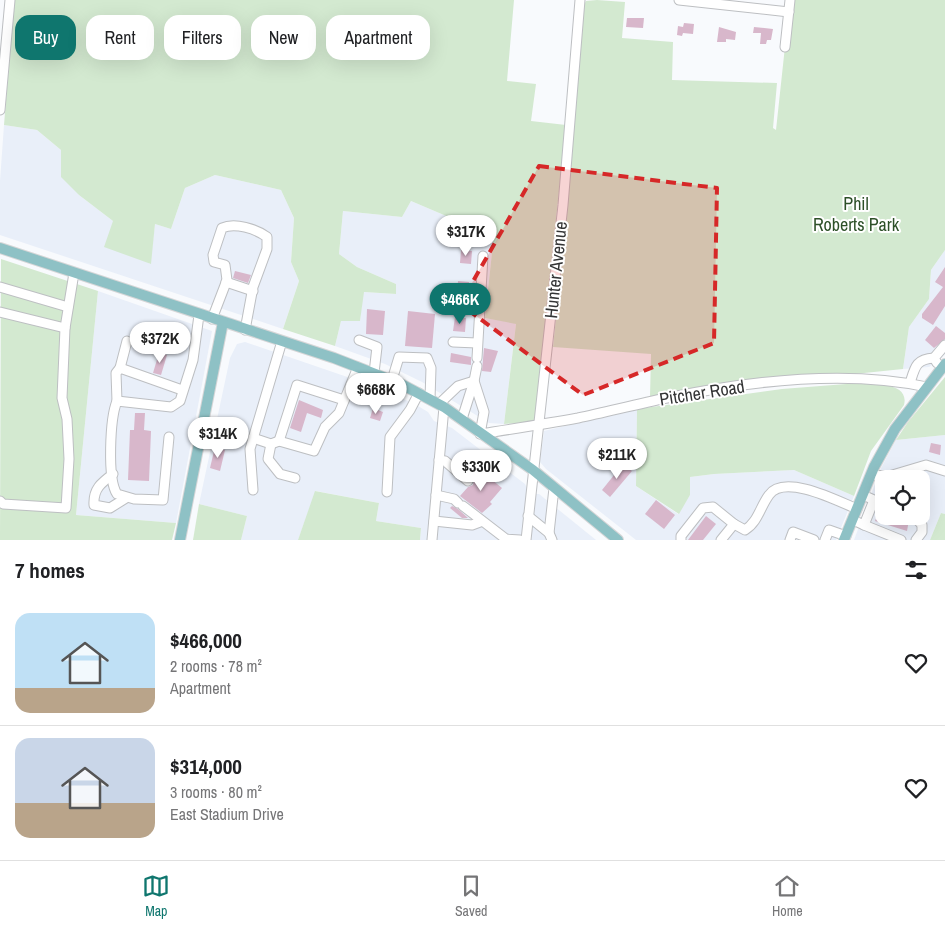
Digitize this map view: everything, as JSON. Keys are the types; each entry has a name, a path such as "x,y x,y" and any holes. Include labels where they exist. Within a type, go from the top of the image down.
{"main road":[{"path":"0,248 282,341 392,380 430,399 462,419 480,434 532,470 618,540"},
{"path":"180,540 223,322"},
{"path":"845,538 871,475 895,430 943,366"}],"street":[{"path":"0,110 10,0"},
{"name":"Hunter Avenue","path":"526,540 532,470 563,205 580,0"},
{"path":"679,0 789,12"},
{"path":"785,47 790,0"},
{"path":"212,319 226,282 225,265 214,262 213,255 222,228 230,224 260,232 267,237 267,249 253,291 245,330"},
{"path":"462,419 474,381 477,362 483,256"},
{"path":"0,501 3,504 66,508 69,459 68,419 62,398 64,328 74,273"},
{"path":"226,282 253,291"},
{"path":"0,287 68,307"},
{"path":"0,312 64,328"},
{"path":"116,401 171,407 180,401 193,360 199,315"},
{"path":"359,340 377,347 374,373"},
{"path":"127,341 120,368 116,374 116,401 113,411 113,474 115,491 126,498 163,500 169,437"},
{"path":"253,490 250,449 282,341"},
{"path":"453,342 477,343"},
{"path":"910,383 916,364 923,359 934,358 945,345"},
{"path":"392,380 399,358 427,358 431,368 430,399"},
{"path":"934,358 943,366"},
{"path":"253,438 314,451 325,427 339,412 358,367"},
{"path":"120,368 182,390"},
{"name":"Pitcher Road","path":"480,434 578,418 668,398 770,383 866,378 927,387"},
{"path":"432,540 442,406 458,386 474,381"},
{"path":"474,381 484,412 480,434"},
{"path":"295,478 280,474 268,459 297,385 344,400"},
{"path":"387,492 390,437 410,410 419,393"},
{"path":"439,460 445,462 468,480"},
{"path":"871,475 889,476 926,465 945,471"},
{"path":"113,474 98,486 93,494 94,504 110,508 126,498"},
{"path":"681,540 681,536 704,508 713,507 734,524 745,530 754,524 760,508 770,492 787,486 806,489 857,509"},
{"path":"550,536 554,488"},
{"path":"436,495 454,499 480,522 506,539 520,540"},
{"path":"863,495 874,500 864,525"},
{"path":"528,516 550,536"},
{"path":"853,520 901,540"},
{"path":"434,521 472,525 480,522"},
{"path":"721,540 734,524"},
{"path":"916,540 920,538 922,532 920,525"},
{"path":"825,540 828,530 845,538"},
{"path":"790,540 793,532 814,540"}],"highlighted area":[{"path":"539,166 717,188 714,343 583,395 460,304"}],"shaded area":[{"path":"4,125 37,130 61,150 79,195 113,221 150,264 155,224 171,229 185,188 215,175 281,190 294,218 291,262 299,281 283,329 0,235 0,181"},
{"path":"411,201 458,221 460,237 488,231 494,234 485,318 516,323 504,424 489,423 422,382 385,364 335,346 341,321 360,321 363,292 396,294 396,284 357,267 339,254 343,211 402,217"},
{"path":"945,250 945,354 929,367 903,369 909,327 929,299 931,270"},
{"path":"98,291 212,331 176,523 76,515"},
{"path":"245,342 359,381 413,403 428,412 434,421 452,428 525,484 528,490 523,540 420,540 421,528 376,521 379,503 316,491 298,540 241,540 247,516 199,504 230,358 237,344"},
{"path":"637,409 636,486 678,514 690,495 690,477 794,470 854,496 836,540 636,540 546,469 540,462 544,431"},
{"path":"945,435 945,514 941,513 930,540 854,540 875,484 875,525 930,525 930,470 880,470 896,440"},
{"path":"536,494 539,494 596,540 531,540"}],"green space":[{"path":"14,0 514,0 507,81 536,84 531,121 566,125 535,419 530,422 504,424 516,324 485,318 494,234 488,231 460,237 458,221 411,201 402,217 343,211 339,254 357,267 396,284 396,294 364,292 360,321 341,321 335,346 283,329 299,281 291,262 294,218 281,190 215,175 185,188 171,229 155,224 151,264 104,247 113,221 79,195 61,177 61,150 37,130 4,125"},
{"name":"Phil Roberts Park","path":"790,0 945,0 945,250 931,270 929,299 909,327 903,369 748,385 748,381 650,397 651,354 553,347 584,5 586,1 625,2 622,38 673,42 672,80 777,83 773,128 776,130"},
{"path":"1,259 98,291 76,515 176,523 172,540 0,540"},
{"path":"945,377 945,435 896,440 908,422"},
{"path":"859,383 881,384 896,388 904,397 904,405 871,451 854,496 794,470 714,474 690,477 690,495 679,514 636,486 637,409 782,389"},
{"path":"315,491 379,503 376,521 421,528 420,540 298,540"},
{"path":"199,504 247,516 241,540 193,540"},
{"path":"941,513 945,514 945,540 930,540"}],"building":[{"path":"627,18 644,18 643,28 626,27"},
{"path":"684,23 694,24 693,34 683,33 682,36 677,35 678,26 683,27"},
{"path":"719,27 736,32 735,40 726,39 726,42 717,42"},
{"path":"754,27 773,29 771,40 767,40 766,44 760,44 761,33 753,33"},
{"path":"461,250 472,251 471,264 460,263"},
{"path":"945,267 945,306 933,325 922,318 922,314 943,287 935,282"},
{"path":"235,271 251,275 248,283 233,278"},
{"path":"458,281 469,282 468,296 457,295"},
{"path":"367,309 385,311 383,335 366,334"},
{"path":"408,311 435,314 432,348 405,346"},
{"path":"455,317 466,318 465,332 453,331"},
{"path":"936,326 945,333 945,339 934,348 925,340"},
{"path":"484,348 498,351 491,372 482,371"},
{"path":"159,353 167,355 161,375 153,373"},
{"path":"451,353 471,357 471,365 450,362"},
{"path":"299,400 323,410 321,418 307,413 301,432 290,428"},
{"path":"373,408 383,412 380,421 370,418"},
{"path":"135,413 145,413 144,430 151,431 149,481 128,480 130,430 134,430"},
{"path":"931,443 941,445 940,455 929,452"},
{"path":"215,447 225,450 220,471 210,468"},
{"path":"623,464 632,471 610,497 602,490"},
{"path":"481,471 502,488 490,502 492,504 482,513 460,496 468,487 473,485 474,479"},
{"path":"656,500 675,515 664,529 645,514"},
{"path":"452,506 468,518 462,518 450,508"},
{"path":"706,516 716,524 703,540 688,540"},
{"path":"888,525 908,525 907,531"}]}
